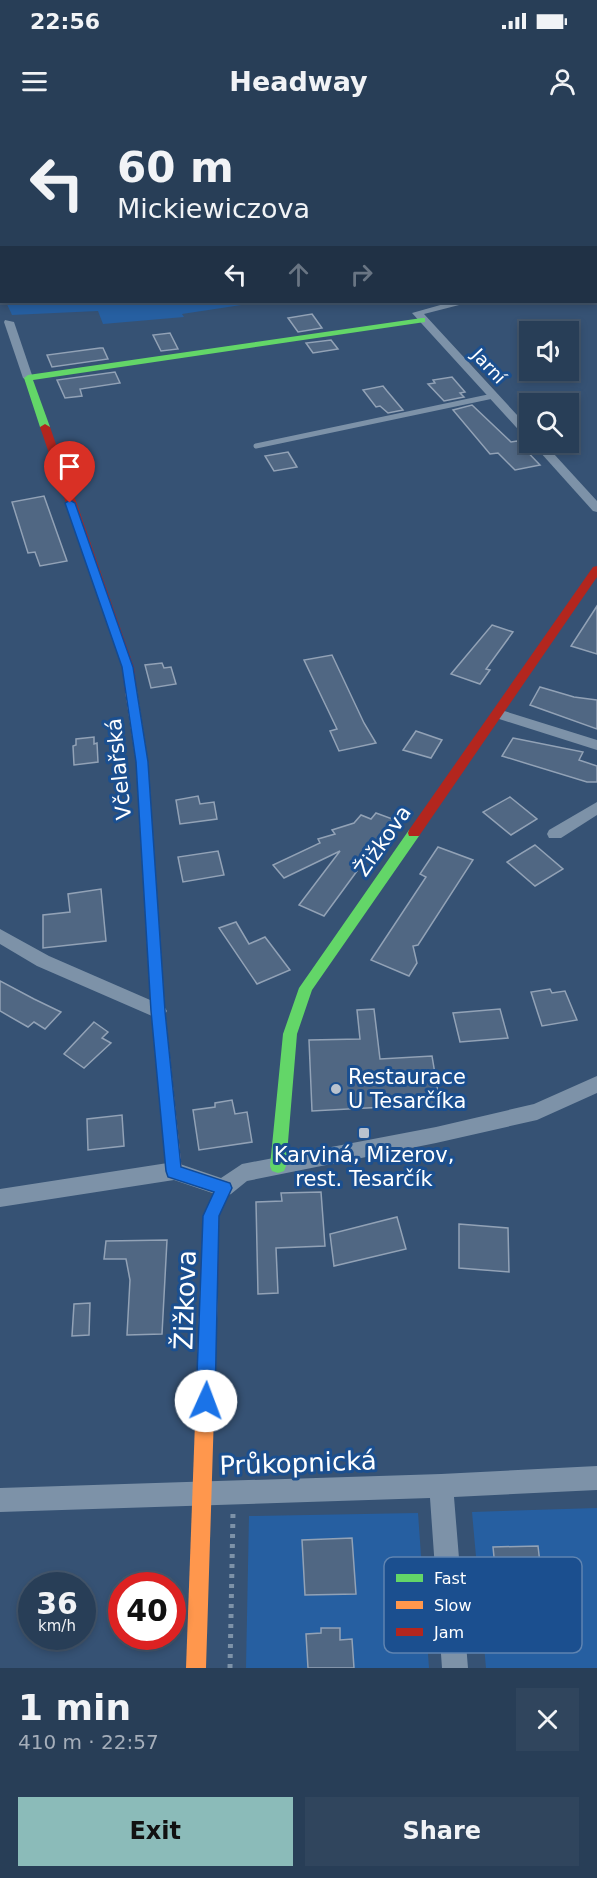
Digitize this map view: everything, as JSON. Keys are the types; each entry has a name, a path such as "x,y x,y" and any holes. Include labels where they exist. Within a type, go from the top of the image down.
{"street":[{"path":"28,378 422,320 417,313 457,303"},
{"name":"Jarní","path":"422,320 519,424"},
{"name":"Včelařská","path":"9,322 128,667 142,762 158,1011 174,1171"},
{"path":"546,453 597,508"},
{"name":"Žižkova","path":"278,1166 290,1034 306,988 597,569"},
{"path":"498,714 597,745"},
{"path":"555,834 597,808"},
{"path":"0,936 43,961 158,1011"},
{"path":"0,1198 174,1171 224,1188 242,1173 436,1135 537,1112 597,1084"},
{"name":"Žižkova","path":"196,1668 211,1216 224,1188"},
{"name":"Průkopnická","path":"0,1500 233,1494 597,1478"},
{"path":"441,1486 446,1557"},
{"path":"454,1653 455,1668"}],"lane":[{"path":"256,446 493,396"}],"path":[{"path":"230,1668 233,1494"}],"shaded area":[{"path":"6,303 254,303 182,314 184,317 103,324 98,311 12,315"},
{"path":"597,1508 597,1668 486,1668 485,1653 582,1653 582,1557 476,1557 472,1512"},
{"path":"418,1513 421,1557 384,1557 384,1653 428,1653 429,1668 246,1668 249,1516"}],"building":[{"path":"312,314 322,328 298,332 288,318"},
{"path":"170,333 178,349 161,351 153,335"},
{"path":"331,340 338,349 313,353 306,343"},
{"path":"103,348 108,359 52,367 47,355"},
{"path":"115,372 120,383 80,389 82,396 65,398 57,380"},
{"path":"452,377 465,392 460,393 464,397 444,401 428,384 435,383 433,380"},
{"path":"383,386 403,410 388,413 380,406 376,407 363,390"},
{"path":"472,405 511,442 517,441 519,453 528,453 540,465 515,470 498,453 490,454 453,410"},
{"path":"288,452 297,467 274,471 265,456"},
{"path":"44,496 67,561 40,566 35,552 28,553 12,502"},
{"path":"597,606 597,654 571,646"},
{"path":"492,625 513,632 486,669 490,670 480,684 451,674"},
{"path":"332,655 376,743 339,751 330,731 337,729 304,660"},
{"path":"162,663 164,668 171,667 176,684 151,688 145,665"},
{"path":"540,687 574,697 597,700 597,729 530,705"},
{"path":"416,731 442,740 431,758 403,750"},
{"path":"94,737 94,744 97,743 98,762 74,765 73,746 76,745 76,739"},
{"path":"513,738 583,752 579,760 597,766 597,782 587,782 502,756"},
{"path":"198,796 200,804 214,802 217,819 180,824 176,800"},
{"path":"510,797 537,819 511,835 483,812"},
{"path":"376,813 398,821 381,844 373,841 352,869 357,871 324,916 299,905 340,851 284,878 273,865 320,843 318,839 335,834 332,830 354,823 361,815 371,819"},
{"path":"535,845 563,869 535,886 507,862"},
{"path":"438,847 473,860 418,945 413,946 417,963 409,976 371,960 426,877 420,874"},
{"path":"218,851 224,875 183,882 178,857"},
{"path":"101,889 106,941 43,948 43,915 70,912 68,894"},
{"path":"236,922 249,944 265,937 290,970 257,984 219,928"},
{"path":"0,981 61,1012 45,1029 34,1022 28,1027 0,1011"},
{"path":"550,989 552,993 565,991 577,1020 542,1026 531,992"},
{"path":"374,1009 380,1059 432,1056 440,1104 312,1111 309,1040 360,1039 357,1010"},
{"path":"500,1009 508,1038 460,1042 453,1013"},
{"path":"94,1022 108,1032 102,1038 111,1043 84,1068 64,1054"},
{"path":"232,1100 235,1114 247,1112 252,1142 199,1150 193,1110 215,1107 215,1103"},
{"path":"122,1115 124,1146 88,1150 87,1119"},
{"path":"321,1192 325,1246 276,1248 278,1293 258,1294 256,1202 282,1201 281,1193"},
{"path":"397,1217 406,1249 334,1266 330,1234"},
{"path":"459,1224 508,1228 509,1272 459,1268"},
{"path":"167,1240 162,1334 127,1335 130,1280 126,1259 104,1259 106,1241"},
{"path":"90,1303 89,1335 72,1336 74,1304"},
{"path":"352,1538 356,1594 305,1595 302,1540"},
{"path":"538,1546 539,1557 494,1557 493,1547"},
{"path":"321,1628 340,1628 340,1640 352,1639 354,1668 308,1668 306,1634 321,1633"}],"traffic: fast":[{"path":"45,427 28,378 422,320"},
{"path":"278,1166 290,1034 306,988 414,833"}],"traffic: slow":[{"path":"131,691 142,762 158,1011 174,1171"},
{"path":"196,1668 209,1287"}],"traffic: jam":[{"path":"45,427 128,667 131,691"},
{"path":"414,833 597,569"},
{"path":"209,1287 211,1216 224,1188"}],"place":[{"name":"Restaurace U Tesarčíka","path":"336,1089"},
{"name":"Karviná, Mizerov, rest. Tesarčík","path":"364,1133"}],"route":[{"path":"70,503 128,667 142,762 158,1011 174,1171 224,1188 211,1216 206,1401"}]}
